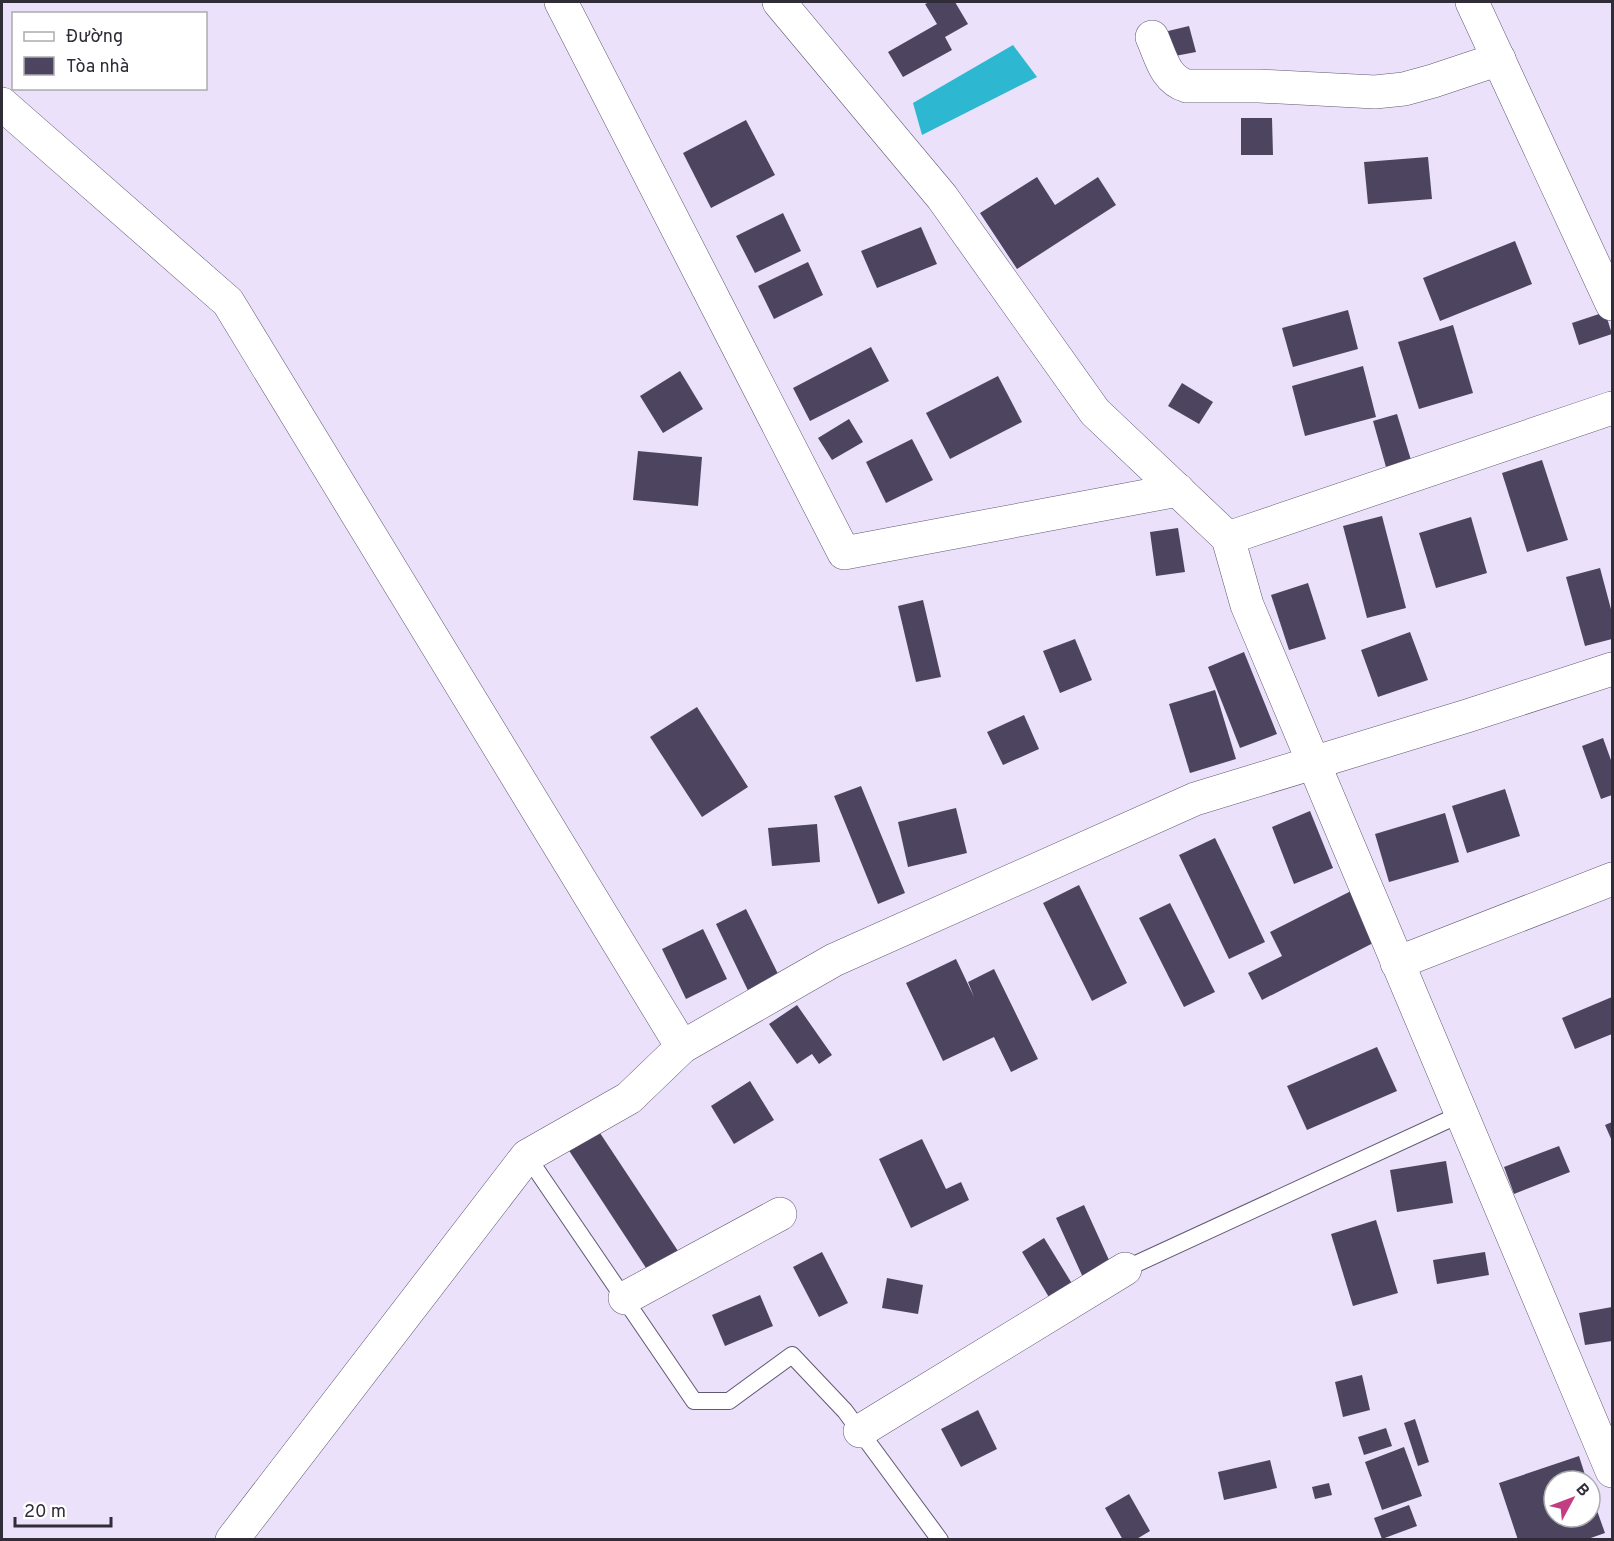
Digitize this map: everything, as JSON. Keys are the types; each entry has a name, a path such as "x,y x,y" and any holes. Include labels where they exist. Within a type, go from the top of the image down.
{"street":[{"path":"561,2 844,553 1178,490"},
{"path":"780,2 942,197 1095,412 1228,538 1247,605 1612,1471"},
{"path":"1472,2 1612,304"},
{"path":"1152,37 1168,75 1176,83 1187,86 1259,86 1375,92 1424,84 1499,59"},
{"path":"2,104 228,302 682,1047"},
{"path":"1228,538 1612,408"},
{"path":"232,1539 528,1156 629,1098 682,1047 845,955 1195,799 1612,669"},
{"path":"1396,963 1612,879"},
{"path":"625,1298 780,1214"},
{"path":"860,1431 1125,1269"}],"lane":[{"path":"1125,1269 1461,1114"},
{"path":"528,1156 694,1401 729,1401 792,1355 845,1411 940,1539"}],"water":[{"path":"1013,45 1037,77 922,135 913,103"}],"building":[{"path":"955,2 968,24 945,37 952,50 903,77 888,52 937,24 925,4"},
{"path":"1189,26 1196,52 1175,56 1168,31"},
{"path":"1241,118 1272,118 1273,155 1241,155"},
{"path":"746,120 775,175 711,208 683,153"},
{"path":"1428,157 1432,199 1368,204 1364,162"},
{"path":"1037,177 1055,205 1098,177 1116,205 1017,269 980,213"},
{"path":"783,213 801,251 755,273 736,236"},
{"path":"921,227 937,264 877,288 861,251"},
{"path":"1515,241 1532,284 1440,321 1423,278"},
{"path":"808,262 823,295 774,319 758,286"},
{"path":"1348,310 1358,349 1293,367 1282,328"},
{"path":"1605,312 1612,334 1579,345 1572,323"},
{"path":"1453,325 1473,393 1419,409 1398,342"},
{"path":"871,347 889,381 810,421 793,388"},
{"path":"1363,366 1376,417 1305,436 1292,386"},
{"path":"680,371 703,409 663,433 640,396"},
{"path":"998,376 1022,422 950,459 926,413"},
{"path":"1182,383 1213,402 1199,424 1168,406"},
{"path":"1397,414 1411,460 1386,467 1373,421"},
{"path":"849,419 863,442 832,460 818,438"},
{"path":"912,439 933,480 886,503 866,462"},
{"path":"638,451 702,457 698,506 633,500"},
{"path":"1542,460 1568,540 1527,552 1502,473"},
{"path":"1382,516 1406,608 1367,618 1343,526"},
{"path":"1471,517 1487,573 1436,588 1419,533"},
{"path":"1178,528 1185,572 1156,576 1150,532"},
{"path":"1600,568 1612,613 1612,639 1585,646 1566,577"},
{"path":"1308,583 1326,639 1289,650 1271,595"},
{"path":"923,600 941,677 916,682 898,606"},
{"path":"1410,632 1428,680 1378,697 1361,650"},
{"path":"1075,639 1092,680 1060,693 1043,651"},
{"path":"1244,652 1277,734 1240,748 1208,667"},
{"path":"1215,690 1236,759 1190,773 1169,704"},
{"path":"697,707 748,787 702,817 650,737"},
{"path":"1024,715 1039,749 1003,765 987,732"},
{"path":"1603,738 1612,763 1612,795 1601,799 1582,746"},
{"path":"861,786 905,893 878,904 834,796"},
{"path":"1505,789 1520,836 1467,853 1452,806"},
{"path":"956,808 967,853 908,867 898,822"},
{"path":"1310,811 1333,868 1294,884 1272,827"},
{"path":"1445,813 1459,862 1389,882 1375,834"},
{"path":"817,824 820,862 772,866 768,828"},
{"path":"1215,838 1265,942 1229,959 1179,855"},
{"path":"1079,885 1127,983 1092,1001 1043,903"},
{"path":"1351,891 1377,941 1262,1000 1248,973 1282,956 1270,932"},
{"path":"1170,903 1215,992 1184,1007 1139,918"},
{"path":"746,909 783,984 752,999 716,924"},
{"path":"703,929 727,979 686,999 662,949"},
{"path":"956,959 974,997 968,982 994,969 1038,1059 1011,1072 994,1037 943,1061 906,983"},
{"path":"1612,997 1612,1034 1575,1049 1562,1018"},
{"path":"797,1005 832,1055 819,1064 812,1054 797,1064 769,1024"},
{"path":"1377,1047 1397,1091 1307,1130 1287,1086"},
{"path":"750,1081 774,1120 734,1144 711,1106"},
{"path":"1612,1122 1612,1141 1605,1125"},
{"path":"598,1130 678,1251 648,1271 568,1149"},
{"path":"922,1139 946,1189 961,1182 969,1200 911,1228 879,1159"},
{"path":"1559,1146 1570,1172 1514,1194 1504,1167"},
{"path":"1446,1161 1453,1203 1397,1212 1390,1170"},
{"path":"1084,1205 1114,1271 1086,1284 1056,1218"},
{"path":"1376,1220 1398,1293 1353,1306 1331,1234"},
{"path":"1044,1238 1079,1295 1056,1309 1022,1252"},
{"path":"822,1252 848,1303 819,1317 793,1267"},
{"path":"1485,1252 1489,1275 1437,1284 1433,1260"},
{"path":"887,1278 923,1285 918,1314 882,1308"},
{"path":"760,1295 773,1326 725,1346 712,1315"},
{"path":"1612,1307 1612,1341 1585,1345 1579,1313"},
{"path":"1362,1375 1370,1410 1343,1417 1335,1382"},
{"path":"978,1410 997,1449 961,1467 941,1429"},
{"path":"1415,1419 1429,1462 1418,1466 1404,1423"},
{"path":"1386,1428 1392,1446 1364,1455 1358,1437"},
{"path":"1404,1447 1422,1496 1382,1510 1365,1462"},
{"path":"1579,1456 1583,1469 1542,1469 1542,1529 1602,1529 1602,1525 1605,1533 1585,1540 1518,1540 1499,1483"},
{"path":"1270,1460 1277,1488 1224,1500 1218,1472"},
{"path":"1329,1483 1332,1495 1315,1499 1312,1487"},
{"path":"1129,1494 1150,1531 1135,1540 1123,1540 1105,1508"},
{"path":"1409,1505 1417,1526 1382,1539 1374,1518"}]}
